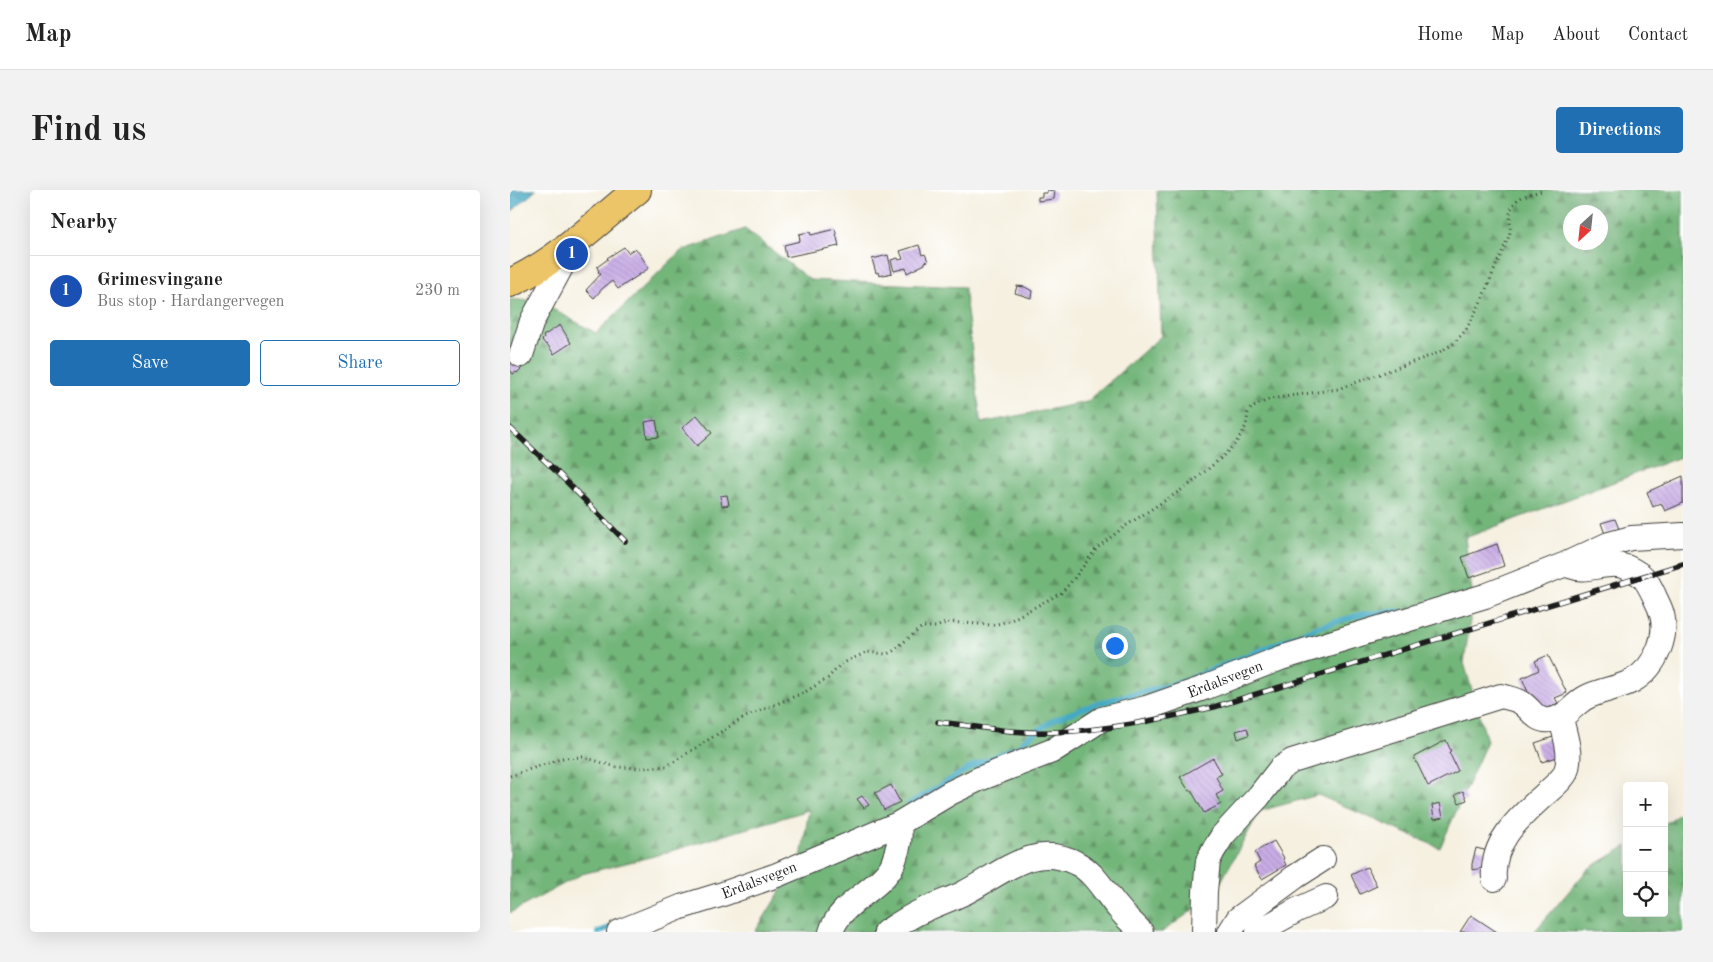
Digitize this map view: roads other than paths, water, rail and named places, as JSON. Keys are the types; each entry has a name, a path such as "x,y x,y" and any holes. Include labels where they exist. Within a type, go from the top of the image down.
{"main road":[{"path":"510,283 524,277 570,245 637,190"}],"street":[{"path":"521,355 532,321 566,258 570,245"},
{"name":"Erdalsvegen","path":"619,932 681,907 777,875 898,824 957,790 1052,751 1102,719 1146,708 1281,658 1485,596 1566,564 1609,544 1631,538 1683,535"},
{"path":"1204,932 1208,861 1213,851 1223,835 1259,796 1280,769 1292,761 1501,696 1522,703 1538,718 1549,720 1561,718 1586,698 1631,681 1644,672 1653,661 1658,650 1664,626 1662,612 1642,575 1626,566 1610,564 1578,569 1566,564"},
{"path":"1494,879 1493,868 1497,850 1506,835 1565,774 1569,753 1561,718"},
{"path":"831,932 833,925 842,912 876,884 890,869 900,838 898,824"},
{"path":"886,932 913,916 963,893 1015,863 1050,855 1077,863 1090,874 1120,911 1141,932"},
{"path":"1230,932 1238,919 1294,877 1323,859"},
{"path":"1258,932 1297,910 1326,897"}],"water":[{"path":"510,190 536,190 510,213"}],"waterway":[{"path":"909,804 973,766 1022,745 1024,740 1055,719 1098,703 1179,683 1315,628 1363,614 1399,611"},
{"path":"598,932 614,926"}],"railway":[{"path":"510,428 560,475 625,541"},
{"path":"938,722 1009,731 1052,732 1113,727 1174,716 1214,707 1683,564"}],"place":[{"name":"Grimesvingane","path":"572,254"}]}
